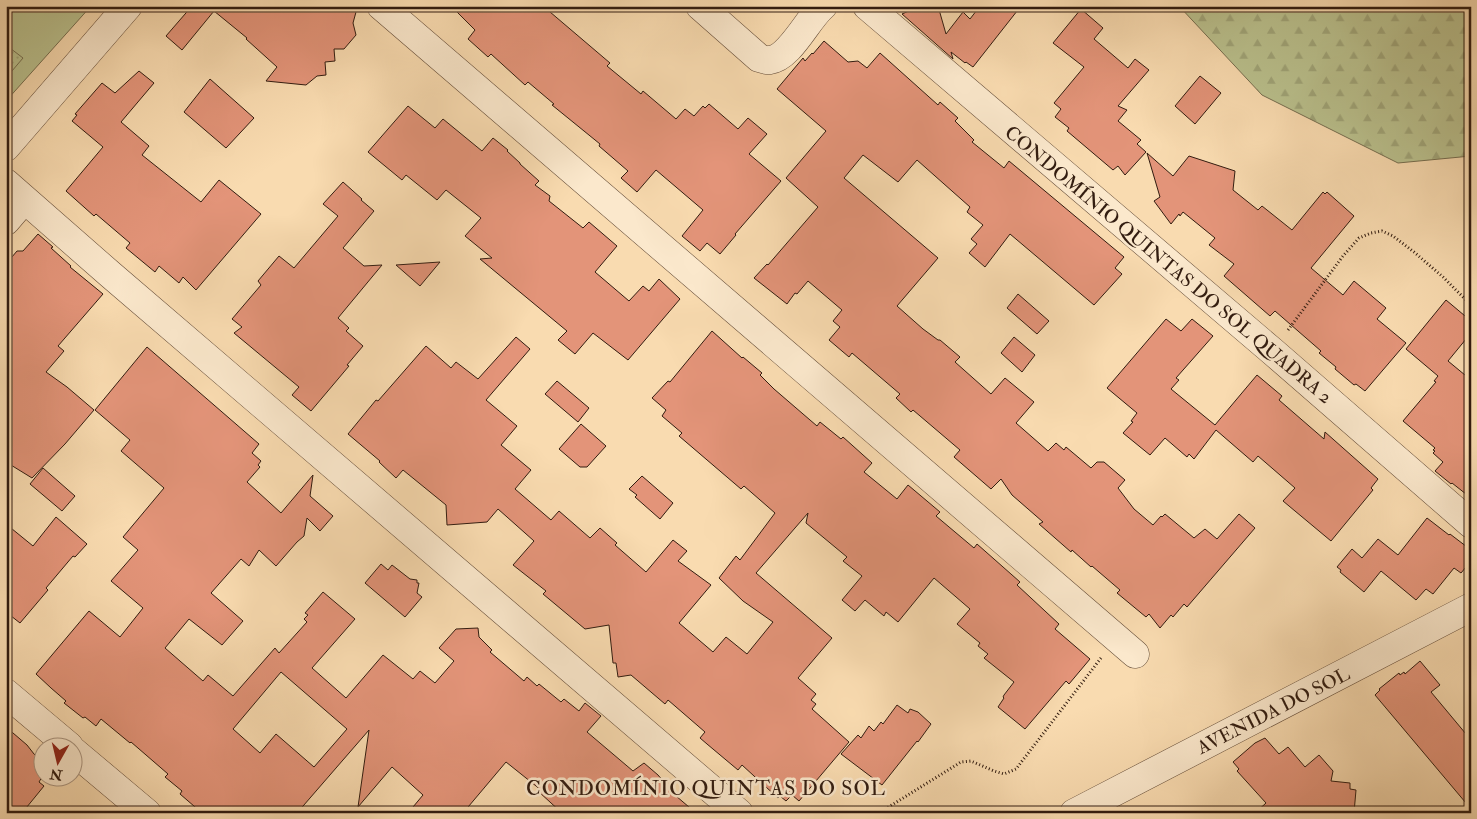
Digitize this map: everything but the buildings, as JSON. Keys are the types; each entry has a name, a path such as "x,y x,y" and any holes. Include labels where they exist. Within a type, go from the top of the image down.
{"street":[{"path":"6,147 128,6"},
{"path":"381,6 1126,646"},
{"path":"700,6 758,58 769,61 789,48 816,12 823,6"},
{"name":"CONDOMÍNIO QUINTAS DO SOL QUADRA 2","path":"867,6 1272,351 1471,524"},
{"path":"6,222 15,191 739,813"},
{"name":"AVENIDA DO SOL","path":"1074,813 1471,607"},
{"path":"6,694 57,736"},
{"path":"82,758 147,813"}],"path":[{"path":"1272,351 1343,256 1359,238 1371,233 1382,231 1393,236 1429,264 1471,305"},
{"path":"879,813 961,762 971,761 1004,774 1016,769 1126,646"}],"green space":[{"path":"6,6 91,6 6,101"},
{"path":"1179,6 1471,6 1471,156 1398,163 1262,95"},
{"path":"6,45 23,58 6,78"}],"district":[{"name":"CONDOMÍNIO QUINTAS DO SOL","path":"706,788"}]}
